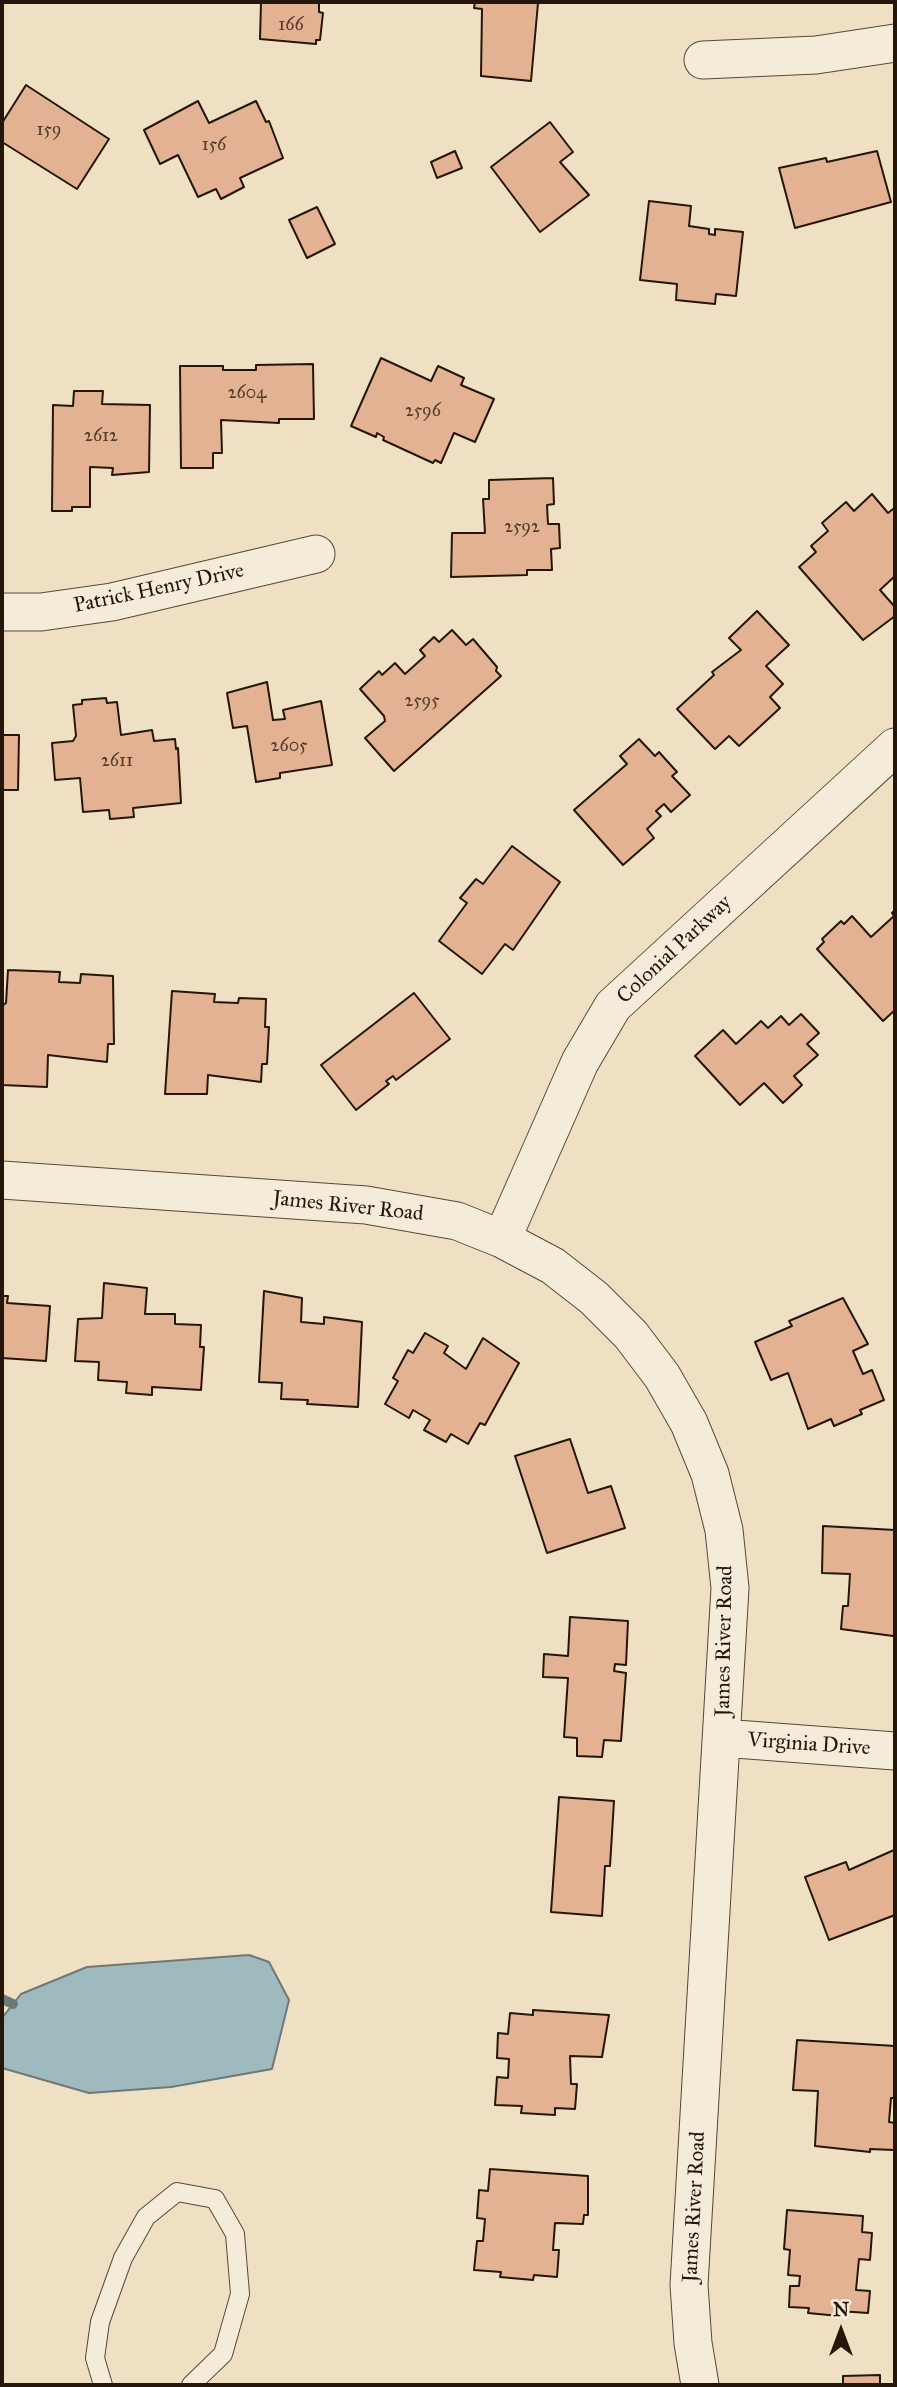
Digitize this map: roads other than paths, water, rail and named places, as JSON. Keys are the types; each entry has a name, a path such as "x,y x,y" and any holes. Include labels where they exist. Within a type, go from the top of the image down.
{"street":[{"path":"703,60 827,54 895,43"},
{"name":"Patrick Henry Drive","path":"2,612 41,612 112,602 316,554"},
{"name":"Colonial Parkway","path":"502,1239 580,1062 613,1006 895,747"},
{"name":"James River Road","path":"2,1180 392,1208 457,1221 502,1239 553,1266 594,1298 631,1335 662,1376 690,1423 710,1474 724,1530 730,1588 690,2285 692,2343 700,2385"},
{"name":"Virginia Drive","path":"722,1738 895,1751"}],"lane":[{"path":"103,2385 95,2358 100,2322 123,2258 146,2217 177,2192 215,2199 236,2234 240,2294 223,2354 191,2385"}],"water":[{"path":"249,1955 269,1962 289,2000 272,2069 171,2087 89,2093 2,2068 2,2018 21,1994 87,1967"}],"waterway":[{"path":"2,1999 13,2004"}]}
